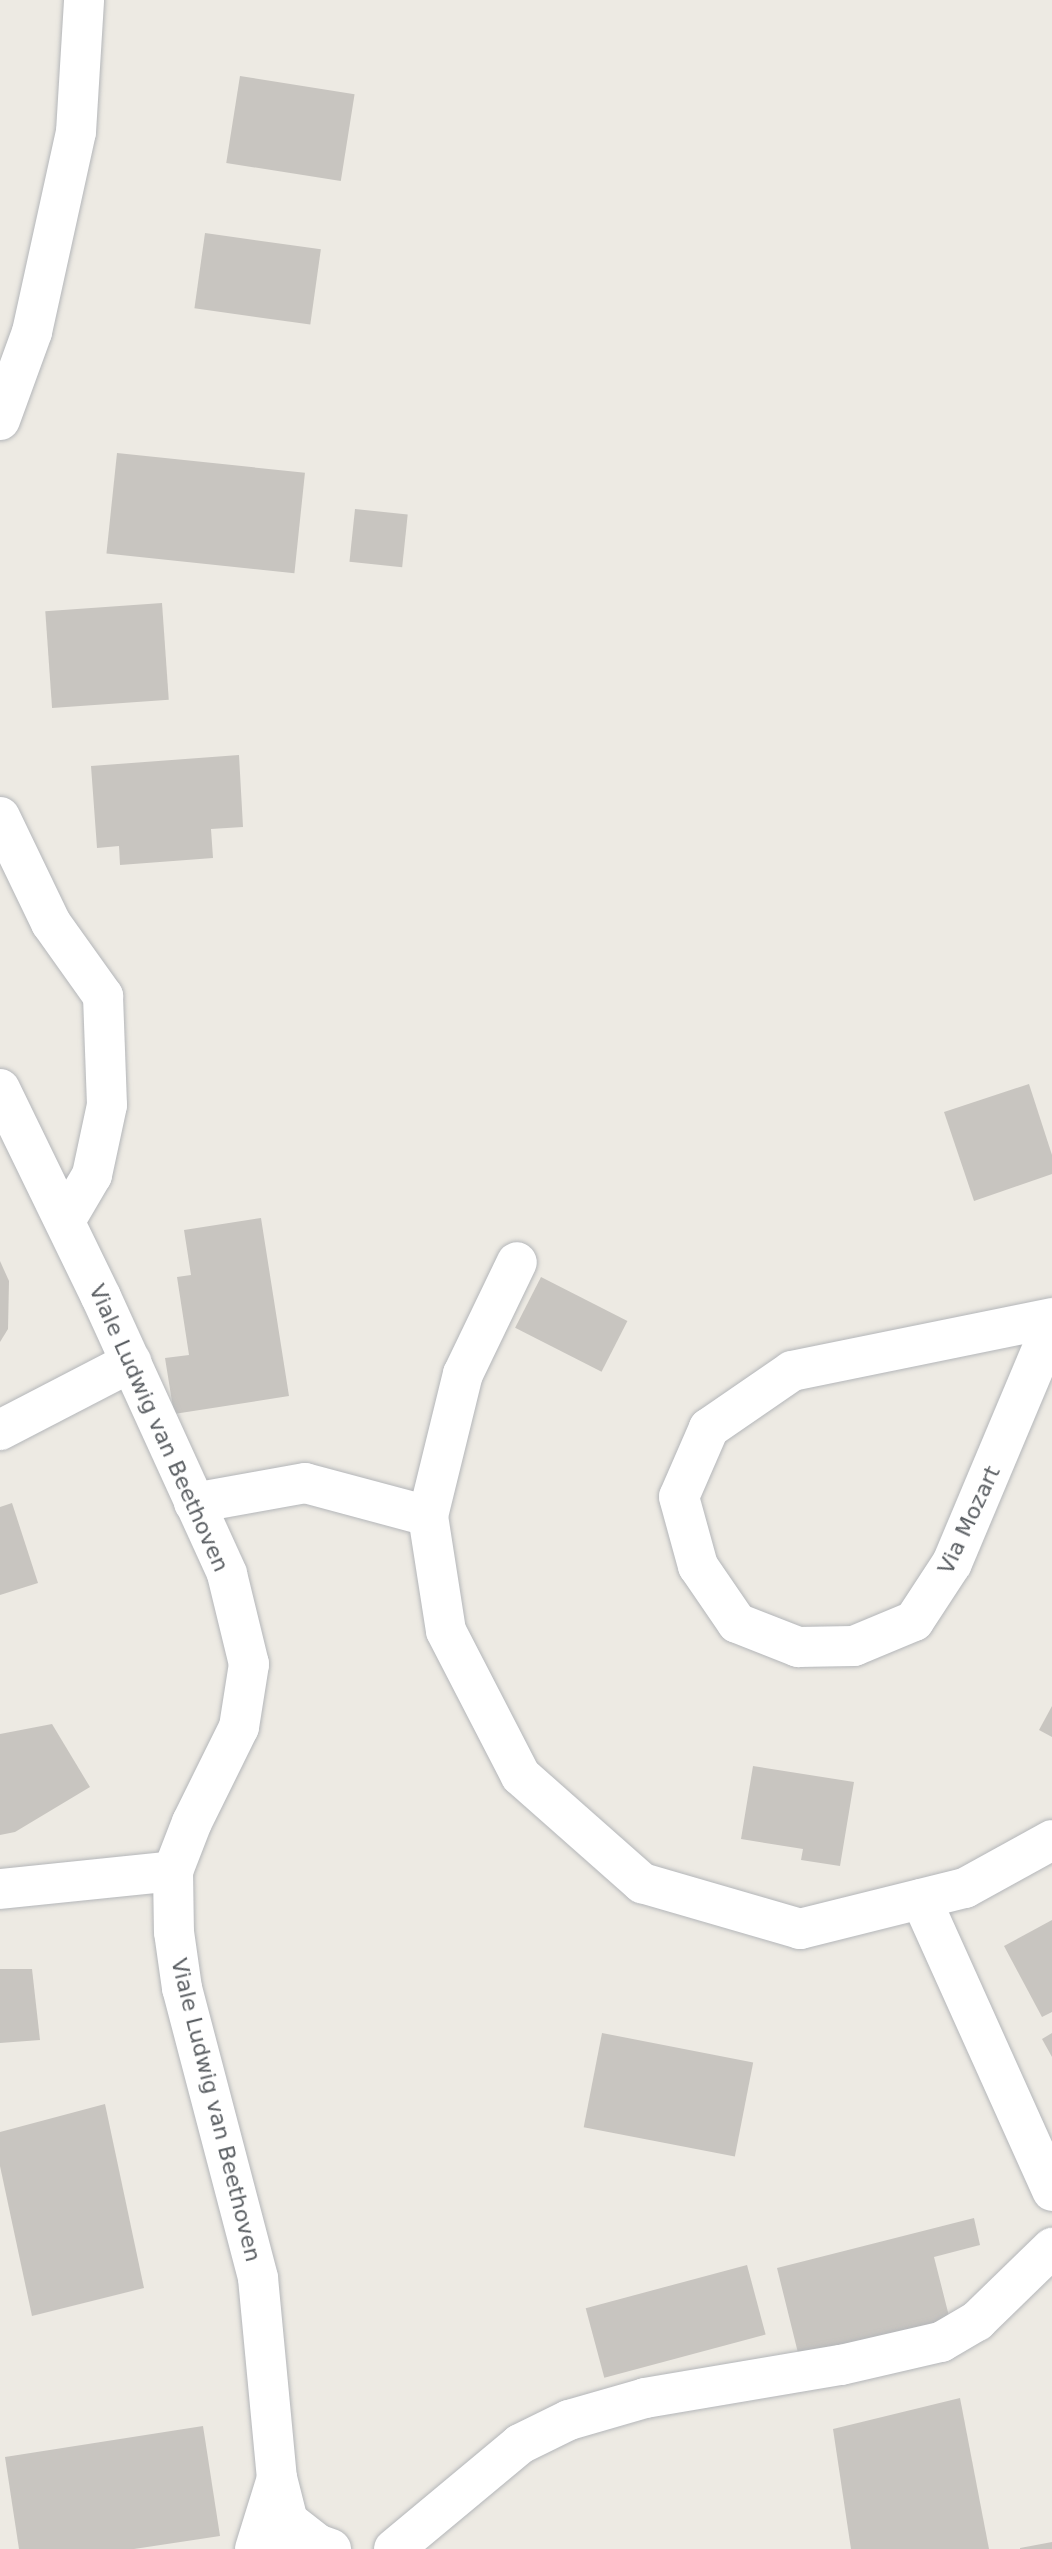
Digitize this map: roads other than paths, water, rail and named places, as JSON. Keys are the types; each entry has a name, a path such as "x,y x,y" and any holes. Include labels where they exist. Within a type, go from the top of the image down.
{"street":[{"path":"0,420 32,332 76,132 84,0"},
{"path":"0,817 51,923 103,996 107,1105 92,1175 65,1221"},
{"name":"Viale Ludwig van Beethoven","path":"0,1089 131,1362 227,1574 249,1664 239,1727 192,1822 173,1871 174,1932 182,1988 258,2278 277,2478"},
{"path":"517,1262 463,1374 428,1516 446,1631 521,1776 642,1883 800,1929 965,1888 1052,1840"},
{"name":"Via Mozart","path":"1052,1318 792,1371 709,1428 679,1497 698,1566 737,1623 798,1647 854,1646 914,1621 952,1563 1052,1325"},
{"path":"0,1430 131,1362"},
{"path":"194,1503 305,1483 428,1516"},
{"path":"0,1889 173,1871"},
{"path":"921,1899 1052,2191"},
{"path":"392,2546 520,2444 569,2420 645,2398 841,2365 941,2342 977,2321 1052,2248"},
{"path":"277,2478 292,2535 331,2549"},
{"path":"255,2549 277,2478"}]}
